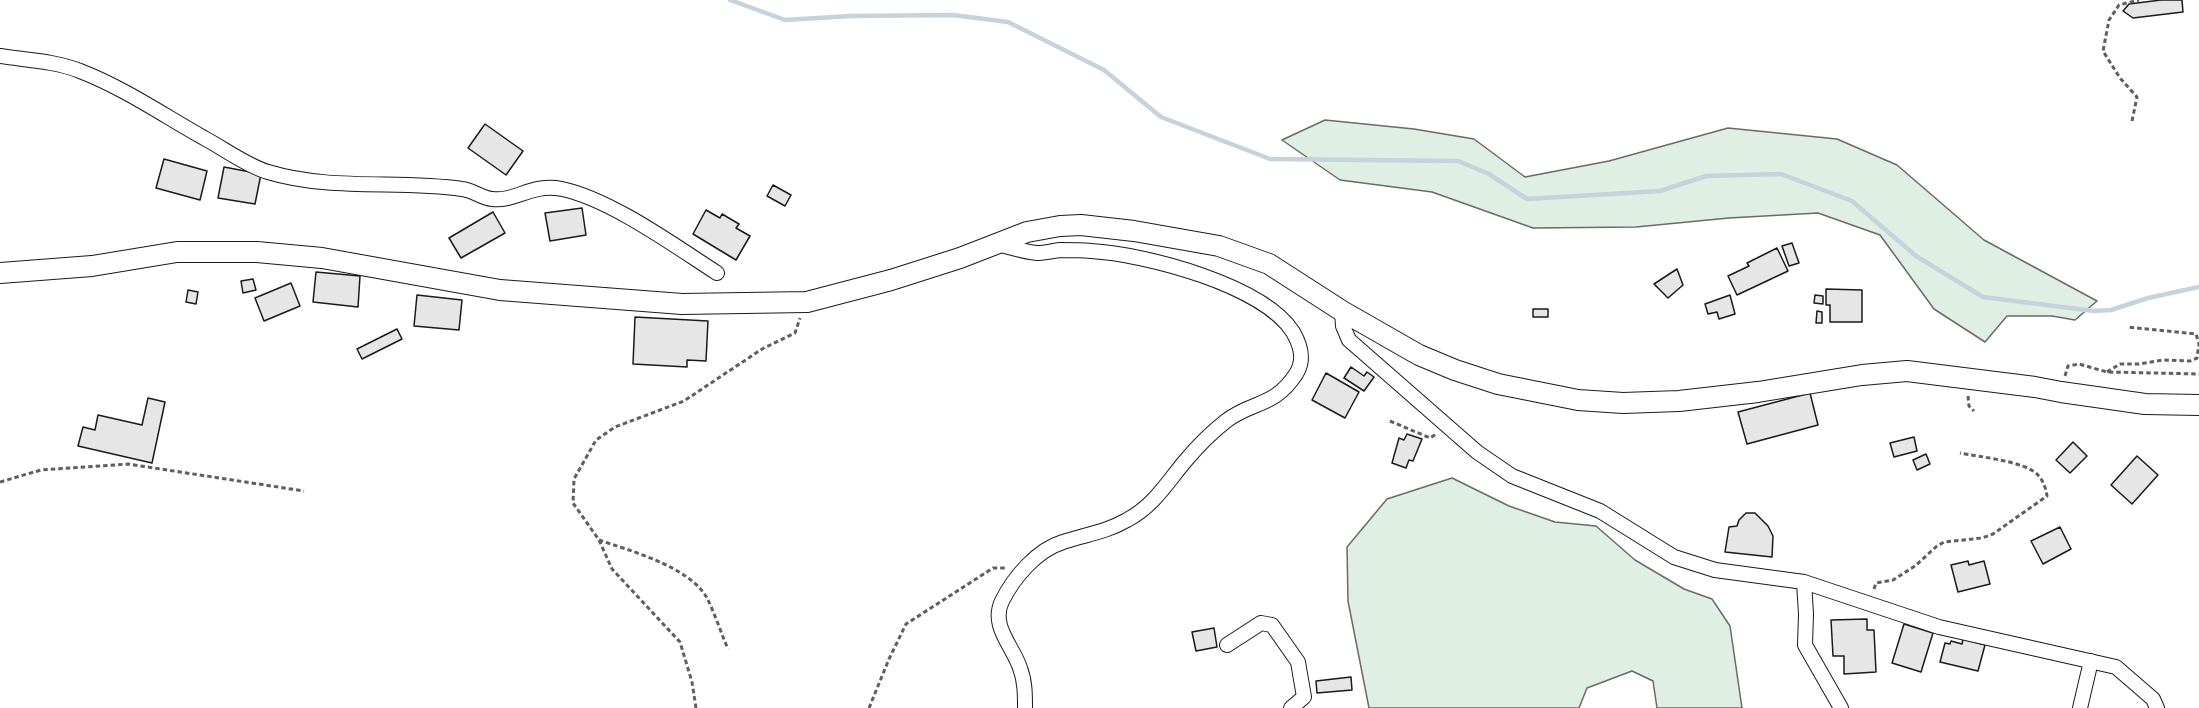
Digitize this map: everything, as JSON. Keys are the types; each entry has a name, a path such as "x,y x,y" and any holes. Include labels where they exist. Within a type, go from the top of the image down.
{"main road":[{"path":"0,273 92,266 177,252 257,252 322,258 500,290 682,304 807,302 891,280 1027,232 1081,225 1134,231 1219,246 1269,264 1342,311 1419,355 1498,384 1578,400 1623,403 1679,401 1758,392 1862,375 1907,371 2145,404 2199,405"}],"street":[{"path":"0,56 79,70 120,89 158,113 266,172 346,184 462,189 494,200 545,187 574,192 622,215 717,273"},
{"path":"997,244 1037,253 1061,250 1123,254 1153,260 1192,273 1258,300 1274,311 1289,326 1302,352 1301,364 1289,384 1277,396 1234,415 1216,429 1188,458 1151,505 1128,520 1101,533 1052,546 1035,558 1021,574 1002,602 998,614 1001,632 1021,669 1025,708"},
{"path":"1342,311 1343,326 1348,340 1477,452 1512,476 1600,511 1674,557 1715,570 1804,582 1939,627 2116,667 2153,699 2157,708"},
{"path":"1804,582 1805,645 1841,708"},
{"path":"1227,645 1261,623 1272,625 1298,662 1302,677 1304,697 1291,708"},
{"path":"2080,708 2091,661"}],"path":[{"path":"2132,121 2137,97 2120,78 2103,51 2109,20 2119,5 2139,0"},
{"path":"696,708 692,682 680,642 612,569 599,540 573,503 574,479 596,440 615,427 684,401 762,349 795,333 807,302"},
{"path":"2107,372 2120,364 2163,360 2190,361 2197,358 2199,344 2196,334 2127,327"},
{"path":"2061,392 2068,366 2079,364 2107,372 2199,374"},
{"path":"1390,421 1430,438 1447,426"},
{"path":"1868,602 1876,583 1893,580 1915,566 1937,546 1944,542 1982,538 1993,534 2047,495 2045,486 2037,474 2029,470 1960,453"},
{"path":"0,482 41,471 128,464 304,491"},
{"path":"599,540 650,557 683,574 706,596 728,649"},
{"path":"869,708 888,659 906,624 993,568 1007,568 1021,574"}],"green space":[{"path":"1325,120 1414,129 1474,139 1525,177 1609,161 1728,128 1837,139 1897,165 1984,240 2097,301 2075,320 2052,316 2007,316 1985,342 1934,309 1880,235 1818,213 1729,218 1636,227 1533,228 1432,192 1340,180 1282,140"},
{"path":"1452,478 1509,506 1555,522 1596,526 1635,560 1684,589 1712,599 1730,626 1742,708 1657,708 1653,681 1632,671 1587,688 1579,708 1369,708 1348,601 1347,547 1387,499"}],"building":[{"path":"2182,0 2183,12 2133,18 2123,11 2129,4"},
{"path":"485,124 523,151 506,175 468,148"},
{"path":"164,159 207,171 200,200 156,188"},
{"path":"224,167 261,174 255,204 218,198"},
{"path":"773,185 791,195 785,206 767,196"},
{"path":"582,208 586,235 550,241 545,213"},
{"path":"706,210 720,218 722,214 739,224 736,228 750,236 736,260 693,234"},
{"path":"493,212 505,233 461,258 449,238"},
{"path":"1792,243 1799,263 1789,266 1782,246"},
{"path":"1777,248 1788,271 1737,295 1728,276 1749,266 1747,263"},
{"path":"1677,269 1683,285 1668,298 1654,284"},
{"path":"316,272 360,276 358,307 313,302"},
{"path":"253,279 256,290 243,293 241,281"},
{"path":"291,283 300,306 264,321 255,298"},
{"path":"1826,289 1862,290 1862,322 1830,322 1830,305 1826,305"},
{"path":"188,290 198,292 196,304 186,302"},
{"path":"417,295 462,300 459,330 414,326"},
{"path":"1730,295 1735,314 1719,319 1717,312 1708,314 1705,304"},
{"path":"1815,295 1823,296 1823,304 1814,303"},
{"path":"1533,309 1548,309 1548,317 1533,317"},
{"path":"1817,311 1822,312 1822,323 1816,323"},
{"path":"635,317 708,321 706,361 687,360 687,367 633,364"},
{"path":"397,329 402,339 362,359 357,349"},
{"path":"1351,367 1364,376 1367,372 1374,377 1364,391 1344,378"},
{"path":"1326,373 1359,392 1345,418 1312,400"},
{"path":"1810,393 1818,425 1747,444 1738,412"},
{"path":"148,398 165,402 152,463 78,446 83,427 95,430 98,415 142,425"},
{"path":"1407,434 1422,439 1413,461 1409,460 1406,468 1392,463 1399,438 1404,440"},
{"path":"1914,437 1917,451 1894,457 1890,443"},
{"path":"2073,442 2087,456 2070,473 2056,460"},
{"path":"1926,454 1930,464 1917,470 1913,460"},
{"path":"2137,456 2158,475 2132,504 2111,485"},
{"path":"1746,513 1755,513 1768,526 1773,536 1772,557 1725,552 1729,527 1737,526"},
{"path":"2060,527 2071,549 2043,564 2031,541"},
{"path":"1968,561 1969,565 1984,561 1990,584 1958,592 1951,565"},
{"path":"1867,619 1867,630 1874,630 1876,672 1844,674 1844,656 1833,656 1831,620"},
{"path":"1904,624 1933,633 1921,672 1892,663"},
{"path":"1214,628 1217,647 1196,651 1192,632"},
{"path":"1963,639 1985,645 1978,671 1940,662 1945,643 1950,644 1951,641 1962,644"},
{"path":"1351,677 1352,690 1317,693 1316,681"}],"waterway":[{"path":"730,0 785,20 851,16 953,15 1008,22 1104,70 1161,117 1270,159 1458,161 1489,174 1527,199 1660,191 1706,176 1781,174 1852,201 1916,256 1983,297 2094,311 2111,310 2148,298 2199,287"}]}
